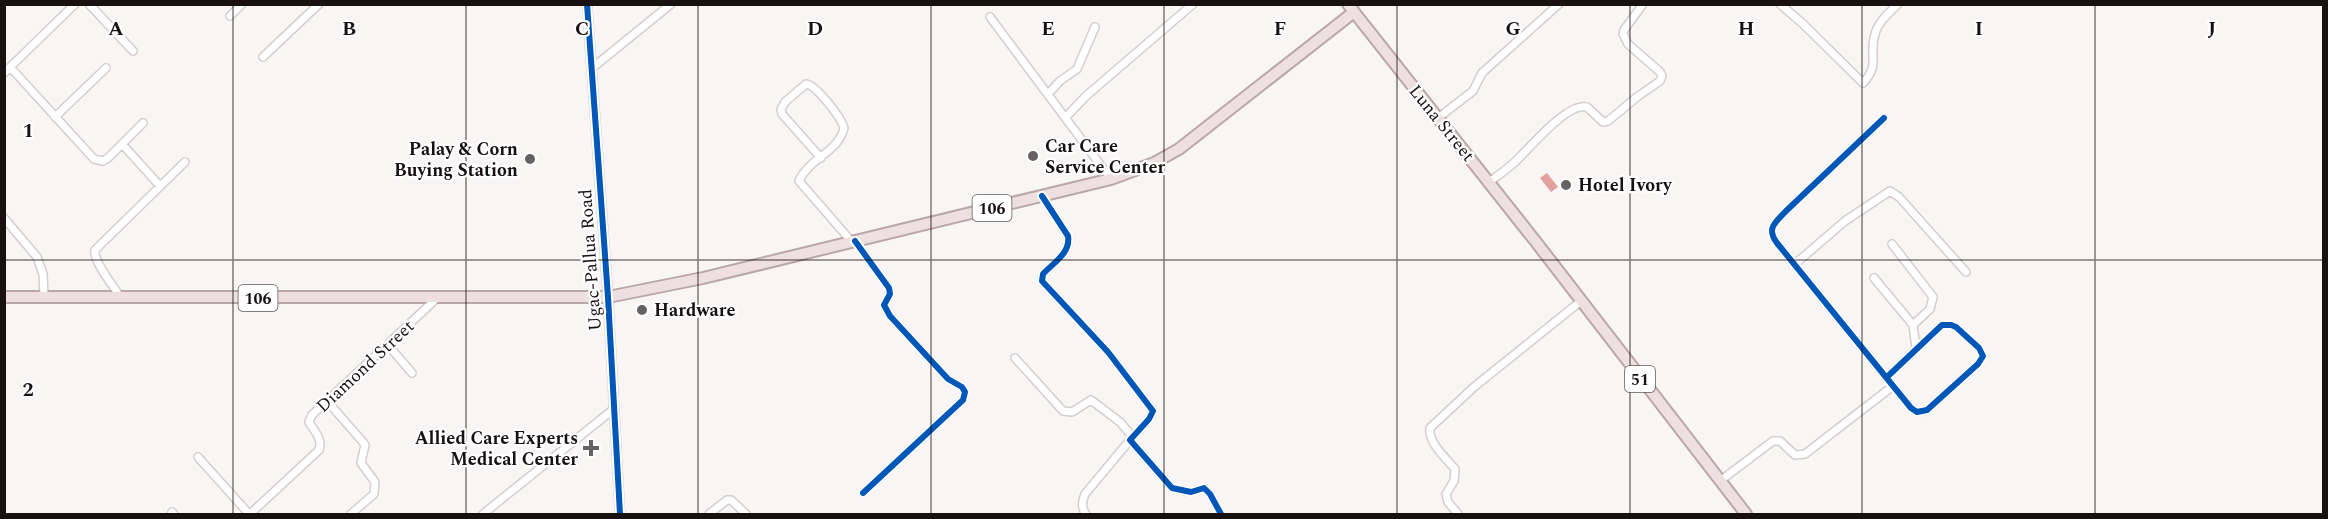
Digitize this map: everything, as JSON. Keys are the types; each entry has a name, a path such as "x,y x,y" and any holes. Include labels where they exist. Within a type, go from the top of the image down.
{"highway":[{"name":"Luna Street","path":"1351,8 1581,301"},
{"name":"106","path":"4,297 608,297 703,278 1111,179 1154,163 1179,149 1351,8"},
{"name":"51","path":"1581,301 1746,514"}],"street":[{"path":"75,4 7,70 94,159 103,161 123,145 143,123"},
{"path":"89,4 133,51"},
{"path":"230,16 242,4"},
{"path":"263,57 319,4"},
{"name":"Ugac-Pallua Road","path":"587,4 608,297 620,514"},
{"path":"591,69 671,4"},
{"path":"1066,117 1086,96 1193,4"},
{"path":"1438,118 1473,91 1482,73 1559,4"},
{"path":"1489,182 1512,164 1538,137 1579,107 1587,107 1603,122 1608,122 1636,97 1660,81 1662,76 1660,72 1628,44 1623,34 1643,4"},
{"path":"1780,4 1863,83 1873,71 1873,44 1878,25 1898,4"},
{"path":"990,17 1111,179"},
{"path":"1048,94 1060,81 1077,69 1095,27"},
{"path":"55,117 106,69"},
{"path":"821,158 782,114 781,109 785,102 806,84 813,86 838,115 844,128 841,139 821,158 800,176 800,184 854,242 889,288 890,294 884,305 891,316 948,379 962,387 965,392 963,400 863,493"},
{"path":"1884,118 1772,227 1771,232 1911,408 1921,412 1978,364 1983,356 1979,348 1951,324 1938,327 1887,377"},
{"path":"123,145 160,186"},
{"path":"120,297 94,253 185,162"},
{"path":"1796,264 1845,221 1890,191 1899,197 1966,272"},
{"path":"1042,196 1068,236 1069,242 1065,252 1043,274 1042,281 1108,352 1151,408 1152,416 1084,494 1082,502 1086,514"},
{"path":"4,218 37,257 43,274 44,296"},
{"path":"1892,244 1933,297 1930,309 1913,325"},
{"path":"1874,278 1913,325 1916,348"},
{"name":"Diamond Street","path":"249,514 319,450 320,439 309,422 309,418 437,298"},
{"path":"1458,514 1446,499 1446,494 1454,481 1455,470 1432,441 1429,435 1430,428 1474,387 1581,301"},
{"path":"388,345 412,373"},
{"path":"1015,358 1063,411 1072,412 1091,400 1120,422 1172,488 1191,492 1204,488 1221,514"},
{"path":"1720,481 1773,441 1780,441 1796,455 1805,454 1893,386"},
{"path":"327,401 363,442 365,446 361,463 375,482 374,494 351,514"},
{"path":"483,514 615,408"},
{"path":"198,457 249,514"},
{"path":"709,514 721,504 731,500 746,514"}],"shaded area":[{"path":"1547,173 1558,187 1551,192 1540,178"}],"cycle path":[{"path":"587,4 608,297 620,514"},
{"path":"1884,118 1775,222 1772,233 1777,243 1911,408 1917,412 1927,410 1978,364 1983,356 1979,348 1956,327 1942,325 1887,377"},
{"path":"1042,196 1068,236 1067,248 1043,274 1042,281 1108,352 1153,411 1149,419 1130,440 1172,488 1191,492 1204,488 1221,514"},
{"path":"855,241 889,288 890,294 884,305 890,316 948,379 962,387 965,392 963,400 863,493"}],"place":[{"name":"Car Care Service Center","path":"1033,156"},
{"name":"Palay & Corn Buying Station","path":"530,159"},
{"name":"Hotel Ivory","path":"1566,185"},
{"name":"Hardware","path":"642,310"},
{"name":"Allied Care Experts Medical Center","path":"591,448"}]}
